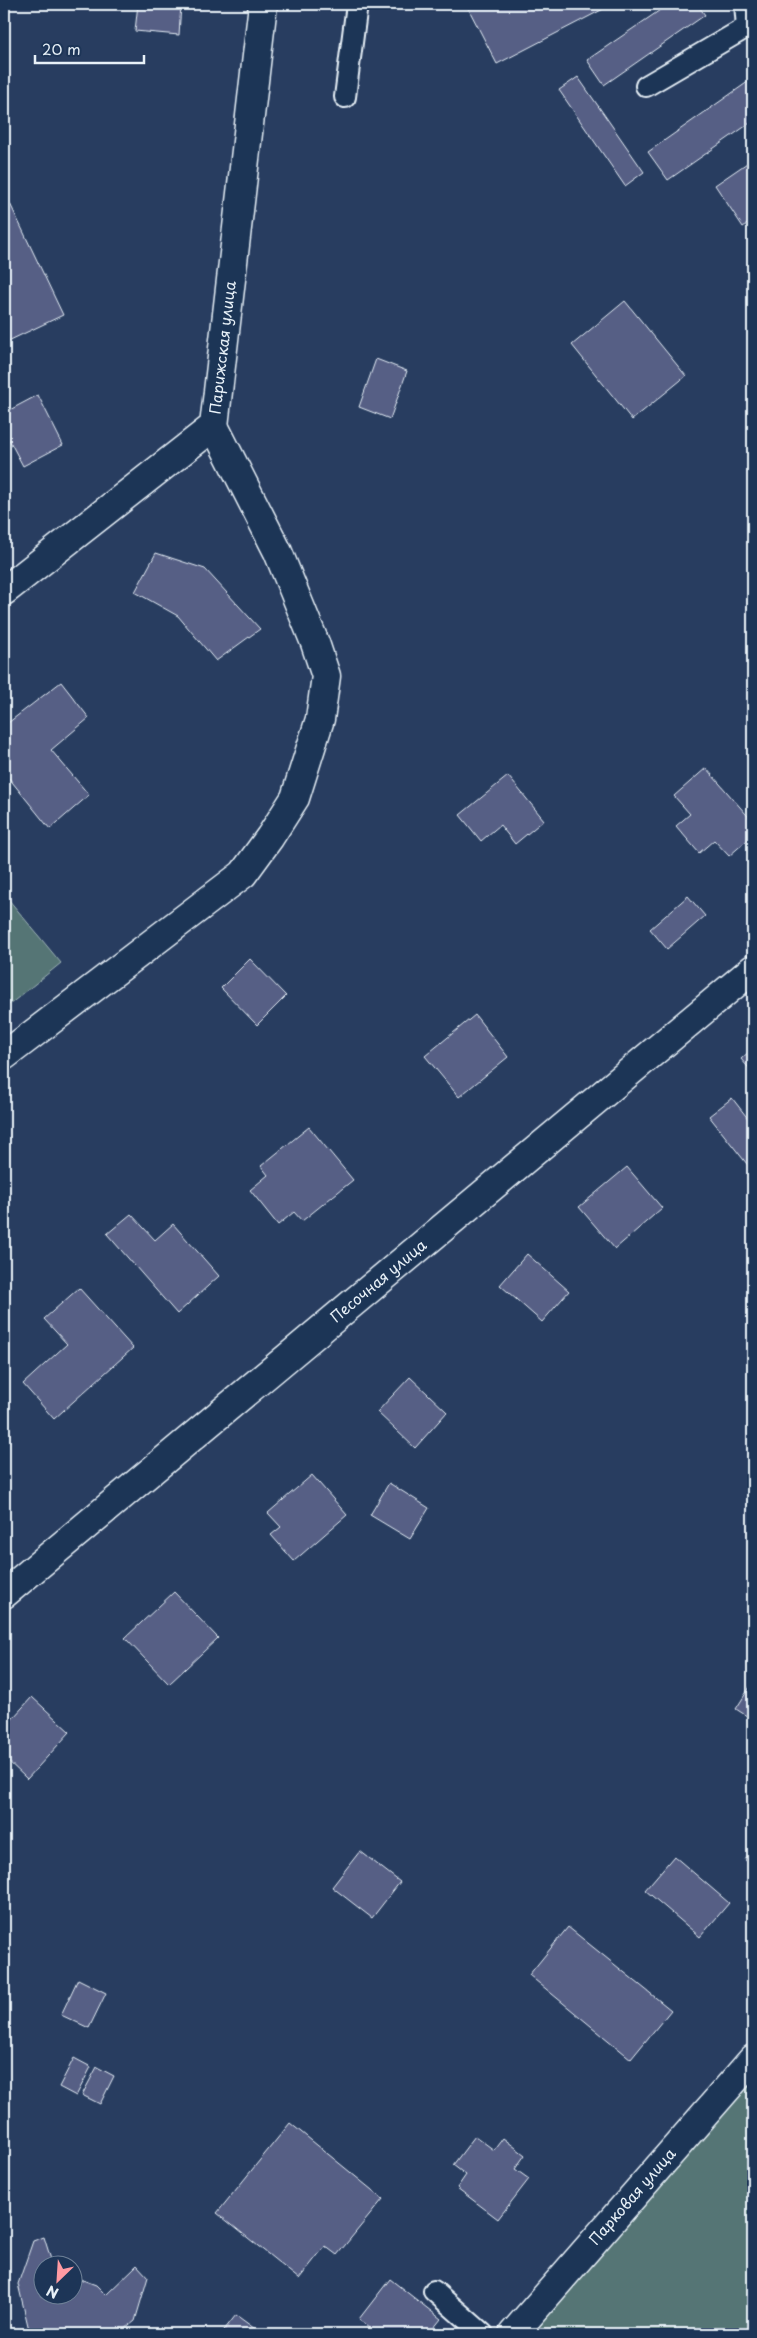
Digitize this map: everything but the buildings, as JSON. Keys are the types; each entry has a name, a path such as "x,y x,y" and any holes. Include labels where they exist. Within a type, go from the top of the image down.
{"street":[{"name":"Парижская улица","path":"4,591 214,426 263,4"},
{"path":"4,1056 243,874 295,798 306,765 320,719 326,676 315,643 278,552 214,426"},
{"name":"Песочная улица","path":"4,1594 753,969"},
{"name":"Парковая улица","path":"513,2334 753,2060"}],"lane":[{"path":"345,97 357,4"},
{"path":"646,86 747,27 744,4"},
{"path":"434,2291 483,2334"}],"green space":[{"path":"4,894 61,963 4,1009"},
{"path":"753,2072 753,2334 526,2334"}]}
